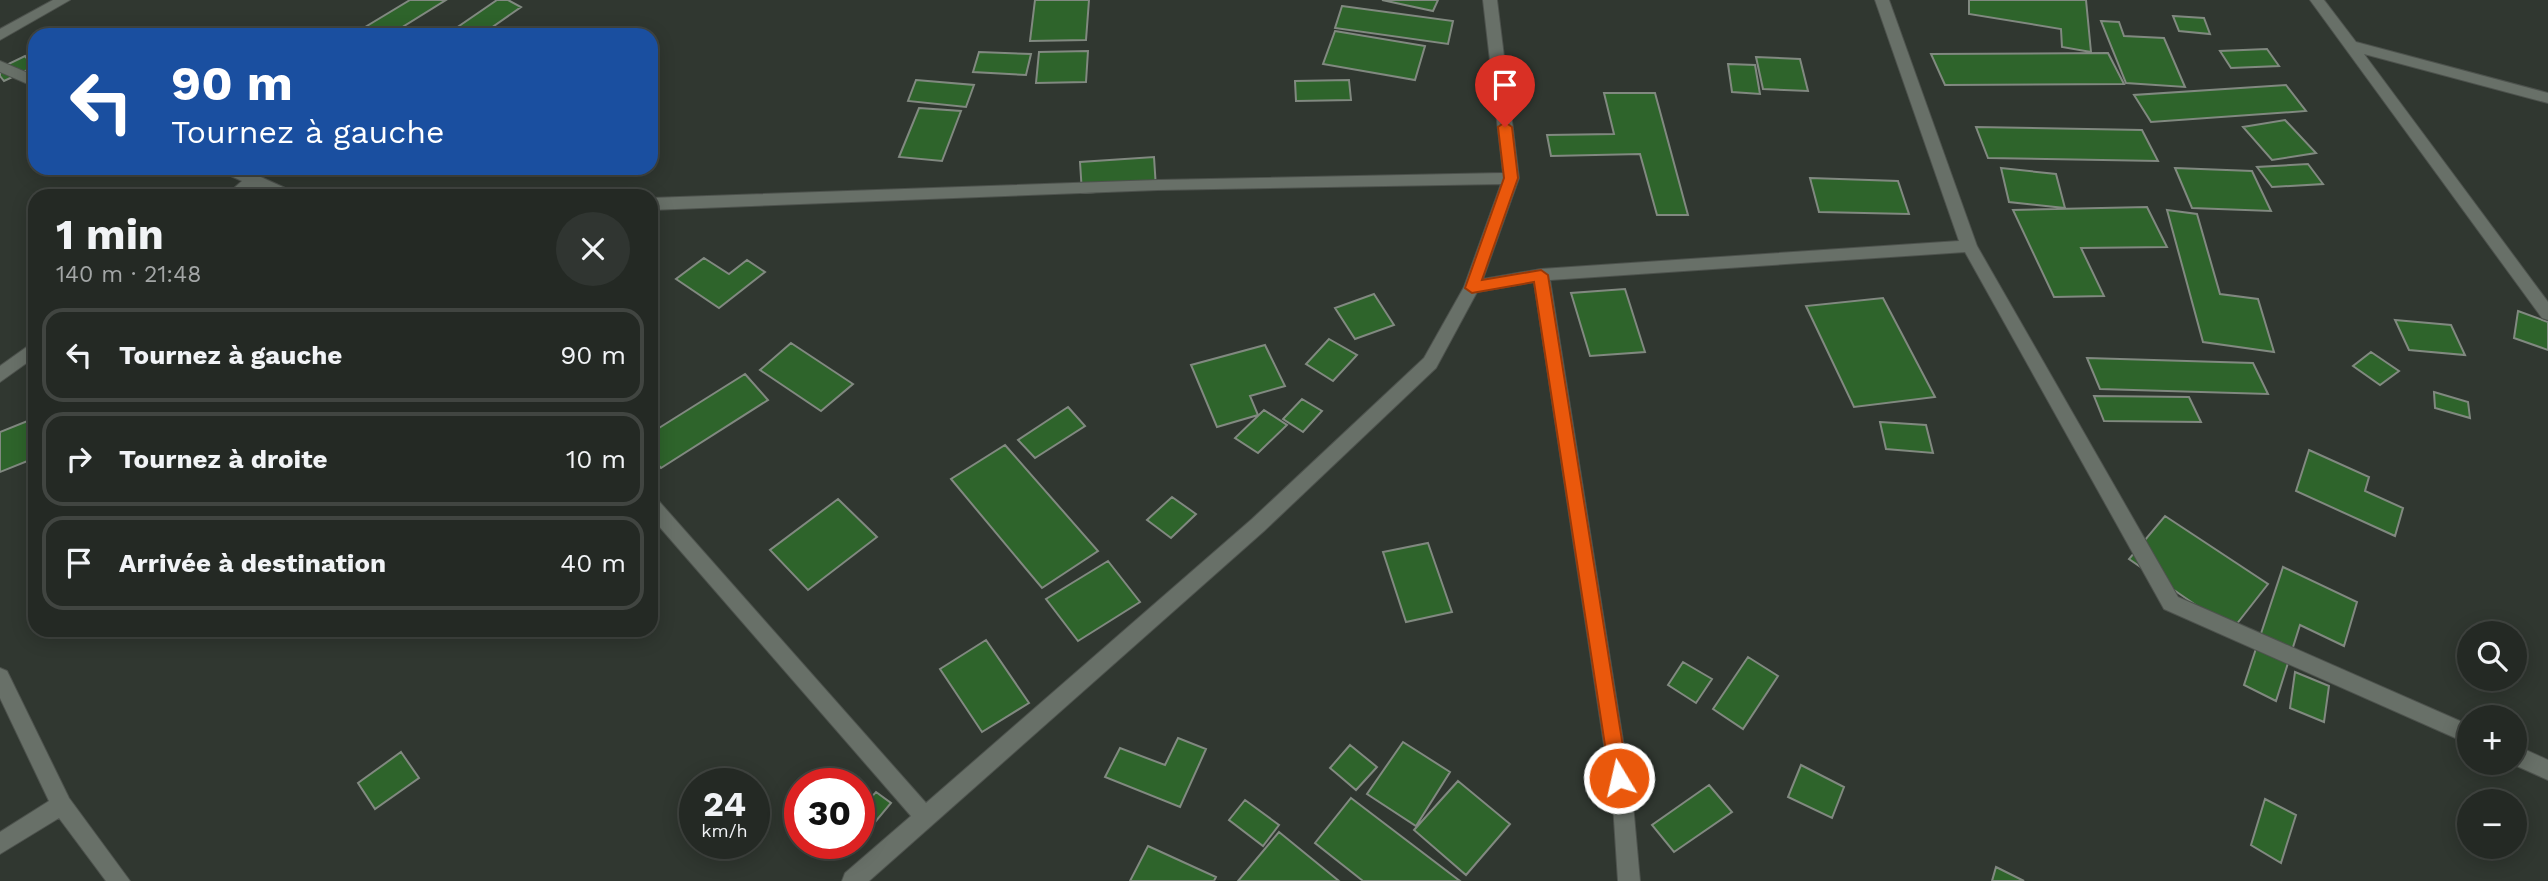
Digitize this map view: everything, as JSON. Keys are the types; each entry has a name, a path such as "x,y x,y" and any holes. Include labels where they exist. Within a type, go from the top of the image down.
{"street":[{"path":"0,35 63,0"},
{"path":"853,881 1258,525 1430,363 1472,288 1511,178 1490,0"},
{"path":"1882,0 1969,246 2171,603 2457,730"},
{"path":"2318,0 2348,45 2548,314"},
{"path":"2348,45 2548,98"},
{"path":"0,66 28,79"},
{"path":"243,175 274,189"},
{"path":"658,204 1158,185 1511,178"},
{"path":"242,189 254,180"},
{"path":"1472,288 1541,275 1969,246"},
{"path":"1541,275 1623,804 1629,881"},
{"path":"0,375 28,353"},
{"path":"658,512 925,817"},
{"path":"0,677 62,805 118,881"},
{"path":"2527,760 2548,770"},
{"path":"0,844 62,805"}],"building":[{"path":"410,0 446,0 401,28 364,28"},
{"path":"497,0 508,0 521,7 491,28 456,28"},
{"path":"1035,0 1089,0 1086,40 1030,41"},
{"path":"1382,0 1438,0 1433,11"},
{"path":"1969,0 2086,0 2091,52 2062,47 2061,29 1969,14"},
{"path":"1342,6 1453,21 1448,44 1335,28"},
{"path":"2173,16 2204,18 2210,34 2179,31"},
{"path":"2101,21 2119,22 2124,36 2164,38 2185,87 2126,83"},
{"path":"1335,31 1425,46 1415,80 1323,64"},
{"path":"2267,49 2279,66 2231,68 2220,51"},
{"path":"1088,51 1086,82 1036,83 1039,52"},
{"path":"979,52 1031,54 1026,75 973,72"},
{"path":"2108,53 2124,84 1945,85 1931,54"},
{"path":"25,56 28,60 28,70 4,81 0,76 0,68"},
{"path":"1756,57 1800,59 1808,91 1763,89"},
{"path":"1728,64 1755,65 1760,94 1732,92"},
{"path":"916,80 974,85 966,107 908,101"},
{"path":"1349,80 1351,100 1296,101 1295,81"},
{"path":"2286,85 2306,111 2151,122 2134,95"},
{"path":"1604,93 1655,93 1688,215 1657,215 1640,154 1551,156 1547,135 1614,134"},
{"path":"919,108 961,111 942,161 899,157"},
{"path":"2285,120 2316,153 2272,160 2243,127"},
{"path":"1976,127 2142,130 2158,161 1988,158"},
{"path":"1154,157 1156,188 1082,193 1080,162"},
{"path":"2308,164 2323,184 2272,187 2257,167"},
{"path":"2001,168 2056,174 2065,208 2009,202"},
{"path":"2175,168 2252,171 2271,211 2192,208"},
{"path":"1810,178 1898,181 1909,214 1819,212"},
{"path":"2147,207 2167,247 2081,248 2104,296 2054,297 2013,210"},
{"path":"2167,210 2197,214 2220,294 2258,299 2274,352 2203,342"},
{"path":"704,258 729,274 747,260 765,272 719,308 676,279"},
{"path":"1625,289 1645,352 1590,356 1571,293"},
{"path":"1374,294 1394,325 1355,339 1335,308"},
{"path":"1883,298 1935,397 1854,407 1806,306"},
{"path":"2518,311 2548,322 2548,350 2514,338"},
{"path":"2395,320 2451,325 2465,355 2409,350"},
{"path":"1329,339 1357,355 1333,381 1306,364"},
{"path":"791,343 853,384 821,411 760,370"},
{"path":"1265,345 1285,386 1250,396 1258,415 1217,427 1191,365"},
{"path":"2371,352 2399,371 2380,385 2353,366"},
{"path":"2087,358 2253,363 2268,394 2100,389"},
{"path":"745,374 768,400 661,468 658,465 658,429"},
{"path":"2434,392 2468,402 2470,418 2435,408"},
{"path":"2094,396 2189,397 2201,422 2104,421"},
{"path":"1302,399 1322,411 1303,432 1283,419"},
{"path":"1068,407 1085,426 1035,458 1018,440"},
{"path":"1264,410 1287,425 1258,453 1235,438"},
{"path":"28,421 28,461 0,472 0,432"},
{"path":"1880,422 1926,425 1933,453 1886,449"},
{"path":"1005,445 1098,551 1042,588 951,479"},
{"path":"2309,450 2369,477 2365,491 2403,508 2395,536 2296,491"},
{"path":"1172,497 1196,514 1171,538 1147,520"},
{"path":"838,499 877,537 808,590 770,550"},
{"path":"2165,516 2268,584 2232,630 2129,559"},
{"path":"1428,543 1452,612 1406,622 1383,552"},
{"path":"1108,561 1140,602 1078,641 1046,599"},
{"path":"2283,567 2357,602 2344,646 2300,625 2276,701 2244,685"},
{"path":"986,640 1029,703 982,732 940,669"},
{"path":"1748,657 1778,676 1743,729 1713,709"},
{"path":"1683,662 1712,679 1696,703 1668,685"},
{"path":"2295,672 2329,686 2324,722 2290,708"},
{"path":"1178,738 1206,749 1180,807 1105,777 1120,748 1165,765"},
{"path":"1403,742 1450,772 1416,826 1367,794"},
{"path":"1350,745 1377,767 1356,790 1330,768"},
{"path":"401,752 419,778 375,809 358,783"},
{"path":"1801,765 1844,787 1832,818 1788,797"},
{"path":"1458,781 1510,824 1466,875 1414,830"},
{"path":"1709,785 1732,812 1674,852 1652,825"},
{"path":"875,793 891,803 875,822"},
{"path":"1351,798 1460,881 1363,881 1315,843"},
{"path":"2265,799 2296,815 2281,863 2251,845"},
{"path":"1245,800 1279,825 1263,846 1229,820"},
{"path":"1279,832 1339,881 1238,881"},
{"path":"1148,846 1216,877 1214,881 1130,881"},
{"path":"1996,867 2024,881 1992,881"}],"route":[{"path":"1505,127 1511,178 1472,288 1541,275 1619,778"}]}
